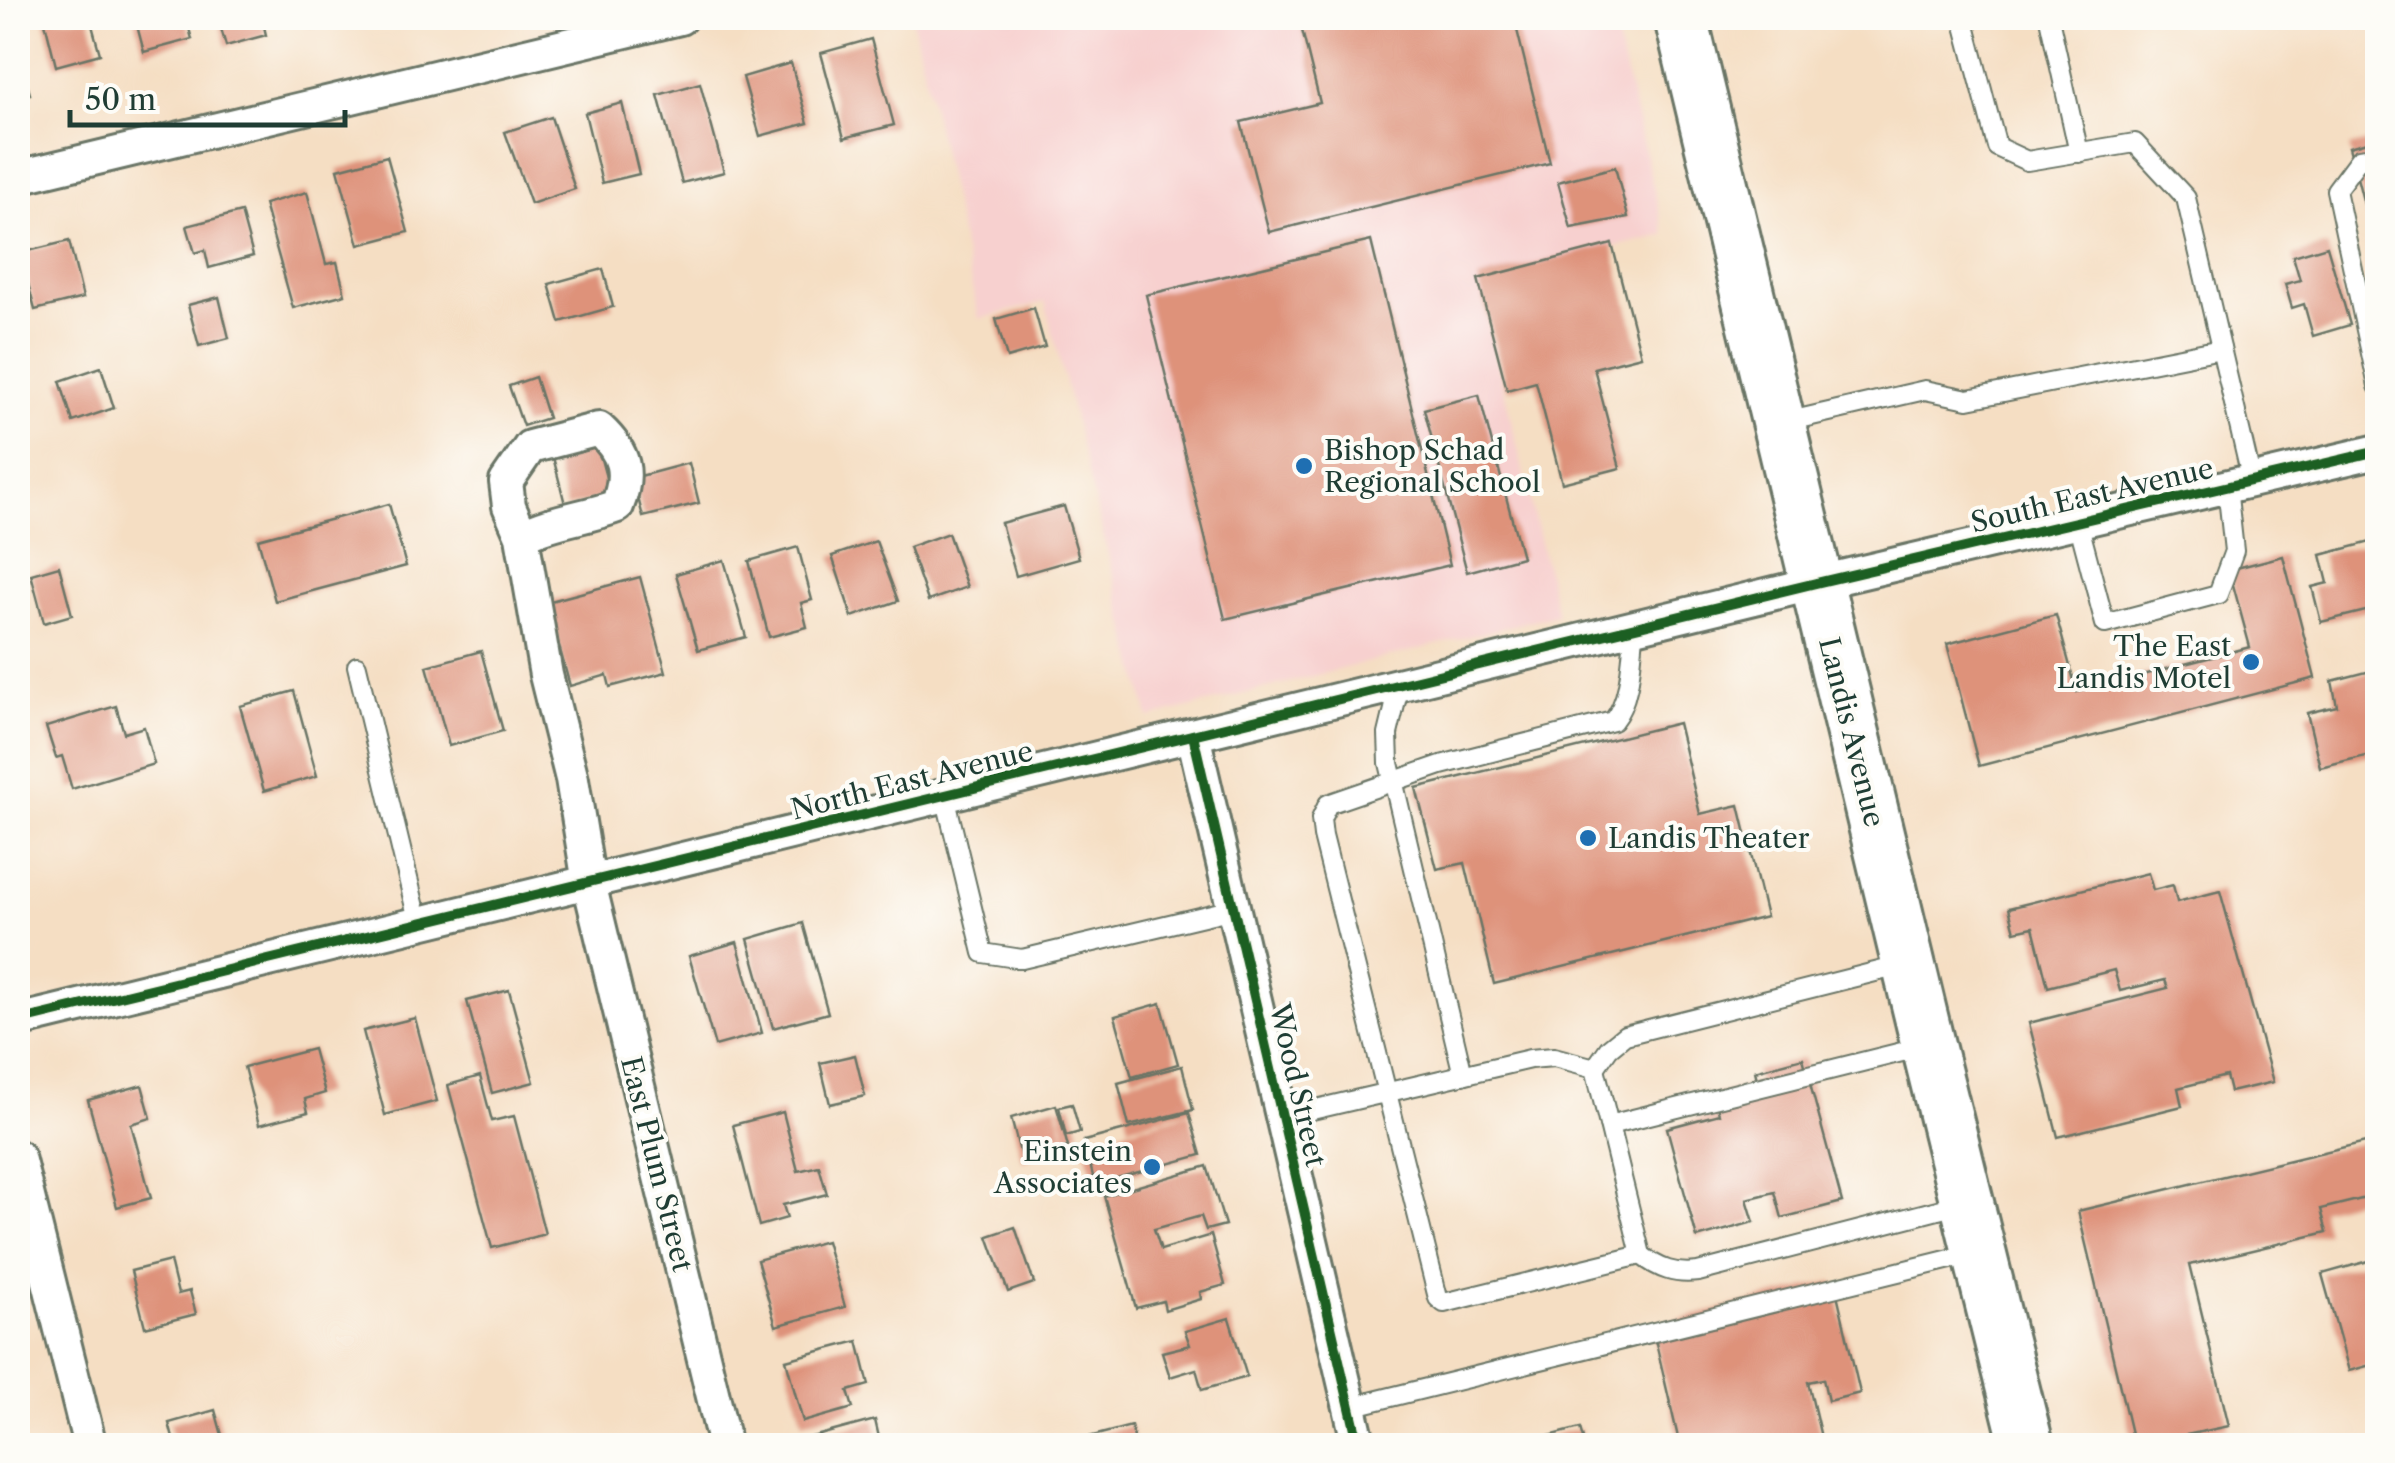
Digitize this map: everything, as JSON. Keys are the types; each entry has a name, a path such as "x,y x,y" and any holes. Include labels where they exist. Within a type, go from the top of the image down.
{"main road":[{"name":"Landis Avenue","path":"1680,18 2027,1446"}],"street":[{"path":"18,177 680,18"},
{"name":"South East Avenue","path":"1816,583 2378,452"},
{"name":"East Plum Street","path":"522,536 546,675 572,779 589,883 726,1446"},
{"name":"North East Avenue","path":"18,1020 1816,583"},
{"name":"Wood Street","path":"1193,734 1358,1446"},
{"path":"18,1157 90,1446"}],"lane":[{"path":"1963,18 1997,148 2028,162 2135,143 2186,198 2221,349 2239,484 2234,551 2218,594 2105,624 2078,522"},
{"path":"2049,18 2079,152"},
{"path":"2378,156 2360,159 2336,190 2378,386"},
{"path":"1779,423 1925,390 1968,398 2221,349"},
{"path":"1635,627 1625,696 1613,721 1441,764 1347,795 1328,804 1321,820 1438,1298 1444,1303 1640,1256 1664,1270 1698,1272 1967,1202"},
{"path":"357,666 418,924"},
{"path":"1400,684 1387,748 1464,1075"},
{"path":"945,796 983,953 1022,959 1233,909"},
{"path":"1640,1256 1595,1068 1609,1048 1625,1035 1908,964"},
{"path":"1609,1125 1928,1046"},
{"path":"1282,1117 1542,1058 1595,1068"},
{"path":"1350,1407 1980,1252"}],"shaded area":[{"name":"Bishop Schad Regional School","path":"912,18 1612,18 1665,235 1478,279 1557,614 1149,718 1045,302 979,319"}],"building":[{"path":"44,18 90,18 100,54 56,66"},
{"path":"135,18 186,18 192,39 144,52"},
{"path":"218,18 262,18 266,35 226,46"},
{"path":"306,18 338,18 338,19 309,27"},
{"path":"1299,18 1552,18 1553,21 1517,30 1550,163 1269,232 1241,122 1320,103"},
{"path":"871,39 894,125 844,138 821,53"},
{"path":"18,53 30,94 18,97"},
{"path":"791,63 808,123 760,136 743,77"},
{"path":"700,83 724,172 682,183 658,95"},
{"path":"622,103 639,174 602,183 585,113"},
{"path":"551,117 575,189 531,204 505,132"},
{"path":"2378,139 2378,250 2376,250 2349,147"},
{"path":"387,156 408,232 359,245 338,169"},
{"path":"1615,167 1628,217 1571,228 1558,182"},
{"path":"307,192 326,264 337,262 345,294 293,308 264,204"},
{"path":"241,212 253,256 209,268 205,250 195,253 187,226"},
{"path":"69,241 83,298 35,310 20,253"},
{"path":"1371,241 1450,565 1225,619 1146,295"},
{"path":"1612,244 1641,356 1594,368 1620,468 1562,483 1536,382 1507,390 1478,279"},
{"path":"2327,246 2350,325 2313,336 2304,304 2292,308 2285,284 2300,280 2293,256"},
{"path":"603,269 613,307 560,322 549,284"},
{"path":"219,297 229,338 199,346 188,305"},
{"path":"1034,308 1045,347 1007,358 996,319"},
{"path":"101,367 114,408 73,422 60,381"},
{"path":"535,377 548,418 523,426 509,386"},
{"path":"1479,395 1522,557 1467,572 1424,409"},
{"path":"595,437 611,496 566,508 551,449"},
{"path":"689,463 699,503 643,517 633,478"},
{"path":"389,504 406,566 275,601 258,539"},
{"path":"1064,506 1079,558 1016,576 1001,523"},
{"path":"948,533 967,587 928,601 909,547"},
{"path":"2378,540 2378,608 2321,622 2312,587 2328,583 2321,555"},
{"path":"876,541 898,601 852,617 832,556"},
{"path":"798,547 812,600 801,603 807,627 769,637 749,561"},
{"name":"The East Landis Motel","path":"2283,556 2315,678 1979,766 1947,644 2056,615 2077,692 2250,647 2229,570"},
{"path":"724,560 746,637 698,650 676,574"},
{"path":"59,566 72,615 44,623 31,574"},
{"path":"640,577 666,672 610,687 607,675 570,686 547,602"},
{"path":"481,651 503,731 449,746 427,666"},
{"path":"2378,669 2378,753 2320,767 2307,713 2337,706 2332,681"},
{"path":"294,691 317,776 264,791 240,706"},
{"path":"116,706 124,733 144,727 154,764 72,789 62,756 56,758 46,727"},
{"name":"Landis Theater","path":"1678,723 1700,814 1739,805 1766,917 1494,984 1465,863 1437,869 1416,788"},
{"path":"2148,873 2153,890 2173,885 2177,902 2220,891 2273,1082 2230,1092 2226,1076 2178,1088 2182,1106 2058,1137 2029,1023 2168,988 2165,980 2120,991 2114,970 2048,987 2033,927 2015,931 2009,908"},
{"path":"803,923 828,1013 773,1028 748,939"},
{"path":"737,942 762,1033 715,1046 689,956"},
{"path":"509,990 534,1082 492,1093 467,1001"},
{"path":"1161,1003 1178,1064 1132,1077 1115,1016"},
{"path":"415,1018 437,1101 385,1115 363,1031"},
{"path":"313,1049 325,1093 305,1099 308,1112 259,1125 244,1067"},
{"path":"855,1055 865,1096 830,1104 820,1063"},
{"path":"1803,1058 1842,1202 1782,1218 1775,1192 1747,1199 1754,1222 1697,1238 1667,1128 1719,1114 1714,1095 1758,1083 1755,1071"},
{"path":"1182,1066 1193,1110 1129,1126 1118,1083"},
{"path":"480,1076 492,1121 514,1116 545,1234 492,1248 448,1085"},
{"path":"142,1085 151,1118 131,1124 151,1198 117,1207 88,1100"},
{"path":"1072,1104 1080,1132 1066,1136 1059,1107"},
{"path":"1056,1105 1068,1147 1022,1160 1011,1118"},
{"path":"783,1112 798,1171 819,1166 827,1194 783,1205 787,1218 759,1226 733,1125"},
{"path":"1189,1113 1201,1155 1095,1184 1084,1141"},
{"path":"2374,1140 2378,1195 2321,1209 2327,1232 2190,1265 2229,1426 2134,1446 2078,1211"},
{"path":"1207,1166 1225,1225 1206,1230 1201,1216 1154,1229 1161,1250 1211,1235 1225,1285 1200,1292 1201,1299 1165,1310 1163,1301 1136,1308 1104,1196"},
{"path":"1015,1227 1034,1283 1008,1292 988,1236"},
{"path":"826,1241 845,1307 776,1326 757,1260"},
{"path":"2372,1260 2378,1281 2378,1363 2349,1371 2322,1274"},
{"path":"170,1261 178,1294 190,1291 196,1314 145,1327 131,1271"},
{"path":"1834,1281 1860,1393 1828,1401 1823,1379 1808,1382 1823,1446 1680,1446 1652,1326"},
{"path":"1229,1318 1247,1377 1202,1390 1196,1369 1170,1377 1162,1352 1190,1345 1185,1331"},
{"path":"858,1341 869,1385 848,1391 853,1408 803,1422 786,1360"},
{"path":"215,1410 225,1446 175,1446 169,1423"},
{"path":"875,1420 881,1446 814,1446 812,1437"},
{"path":"1131,1426 1136,1446 1062,1446 1062,1444"},
{"path":"1580,1428 1585,1446 1518,1444"}],"cycle path":[{"path":"18,1021 1816,583 2378,451"},
{"path":"1193,735 1359,1446"}],"place":[{"name":"Bishop Schad Regional School","path":"1304,466"},
{"name":"The East Landis Motel","path":"2251,662"},
{"name":"Landis Theater","path":"1588,838"},
{"name":"Einstein Associates","path":"1152,1167"}]}
